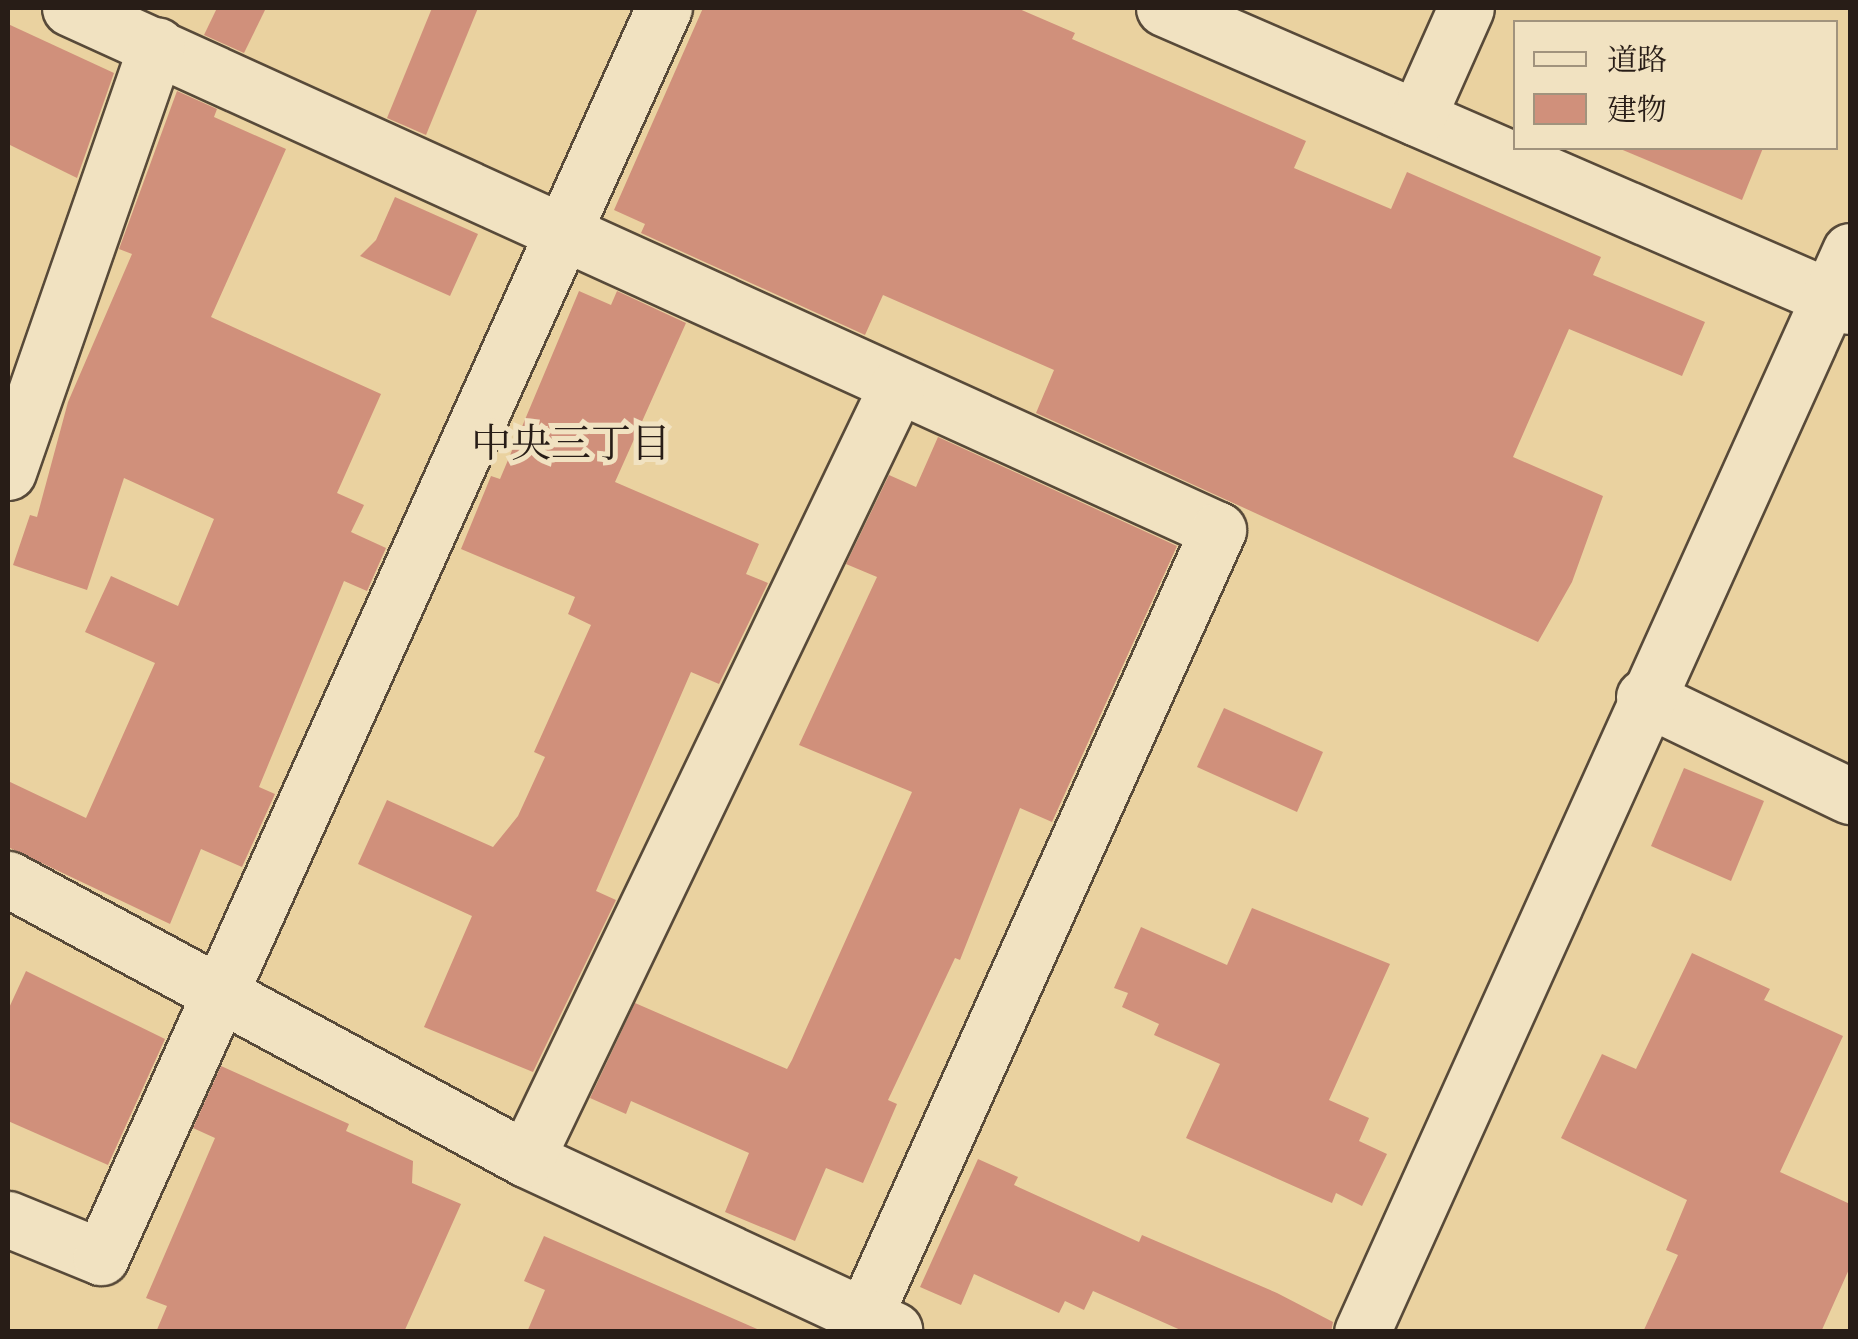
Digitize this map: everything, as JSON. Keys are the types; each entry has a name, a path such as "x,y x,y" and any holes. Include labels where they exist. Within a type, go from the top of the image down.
{"street":[{"path":"8,879 526,1160 873,1326 1218,530 70,8"},
{"path":"8,1219 102,1257 216,994 664,8"},
{"path":"1164,8 1417,118 1844,285 1644,698 1362,1332"},
{"path":"1417,118 1466,8"},
{"path":"8,472 157,45"},
{"path":"526,1160 897,386"},
{"path":"1644,698 1850,796"}],"building":[{"path":"217,8 266,8 244,53 204,35"},
{"path":"432,8 478,8 426,135 387,118"},
{"path":"703,8 1017,8 1075,33 1072,39 1306,141 1294,168 1391,209 1407,172 1601,257 1593,275 1705,322 1682,376 1569,329 1513,457 1603,496 1572,582 1538,642 1036,413 1054,370 883,295 865,335 641,233 645,224 614,210"},
{"path":"8,24 114,73 77,178 8,144"},
{"path":"177,91 217,109 214,117 286,149 211,317 381,394 337,493 364,505 351,532 386,548 367,591 344,581 259,787 275,794 242,867 201,849 170,924 8,847 8,781 86,818 155,663 85,632 111,576 178,606 214,519 124,478 87,590 13,565 30,515 37,517 68,402 132,254 119,249"},
{"path":"1623,150 1762,150 1742,200"},
{"path":"395,197 478,234 450,296 360,256 376,240"},
{"path":"579,291 611,305 617,291 686,323 615,482 759,544 746,574 768,583 719,684 691,672 596,891 616,900 533,1072 424,1027 472,916 358,864 387,800 493,847 518,816 545,757 534,752 591,625 568,614 575,597 461,549 491,476 500,479"},
{"path":"938,437 1177,546 1052,822 1020,808 960,960 955,958 888,1100 897,1104 863,1183 826,1168 795,1241 725,1212 749,1153 631,1101 626,1114 590,1098 635,1003 787,1069 792,1060 912,792 799,745 877,577 846,564 889,475 916,487"},
{"path":"1224,708 1323,752 1297,812 1197,767"},
{"path":"1684,768 1764,801 1731,881 1651,846"},
{"path":"1252,908 1390,964 1329,1100 1369,1118 1359,1141 1387,1154 1362,1206 1336,1193 1332,1203 1186,1138 1220,1064 1154,1035 1159,1024 1122,1007 1128,993 1114,988 1141,927 1227,965"},
{"path":"1692,953 1770,989 1764,1000 1843,1036 1780,1172 1850,1204 1850,1267 1821,1332 1643,1332 1678,1255 1666,1250 1687,1200 1561,1138 1602,1054 1636,1069"},
{"path":"26,971 165,1039 108,1165 8,1121 8,1010"},
{"path":"221,1066 349,1124 346,1131 413,1161 412,1183 461,1204 404,1332 156,1332 167,1306 146,1298 215,1138 193,1128"},
{"path":"978,1159 1018,1177 1014,1185 1139,1242 1142,1235 1277,1293 1333,1322 1331,1332 1185,1332 1093,1291 1084,1310 1065,1301 1059,1313 974,1274 961,1305 920,1287"},
{"path":"544,1236 764,1332 527,1332 545,1290 524,1281"}],"district":[{"name":"中央三丁目","path":"571,447"}]}
